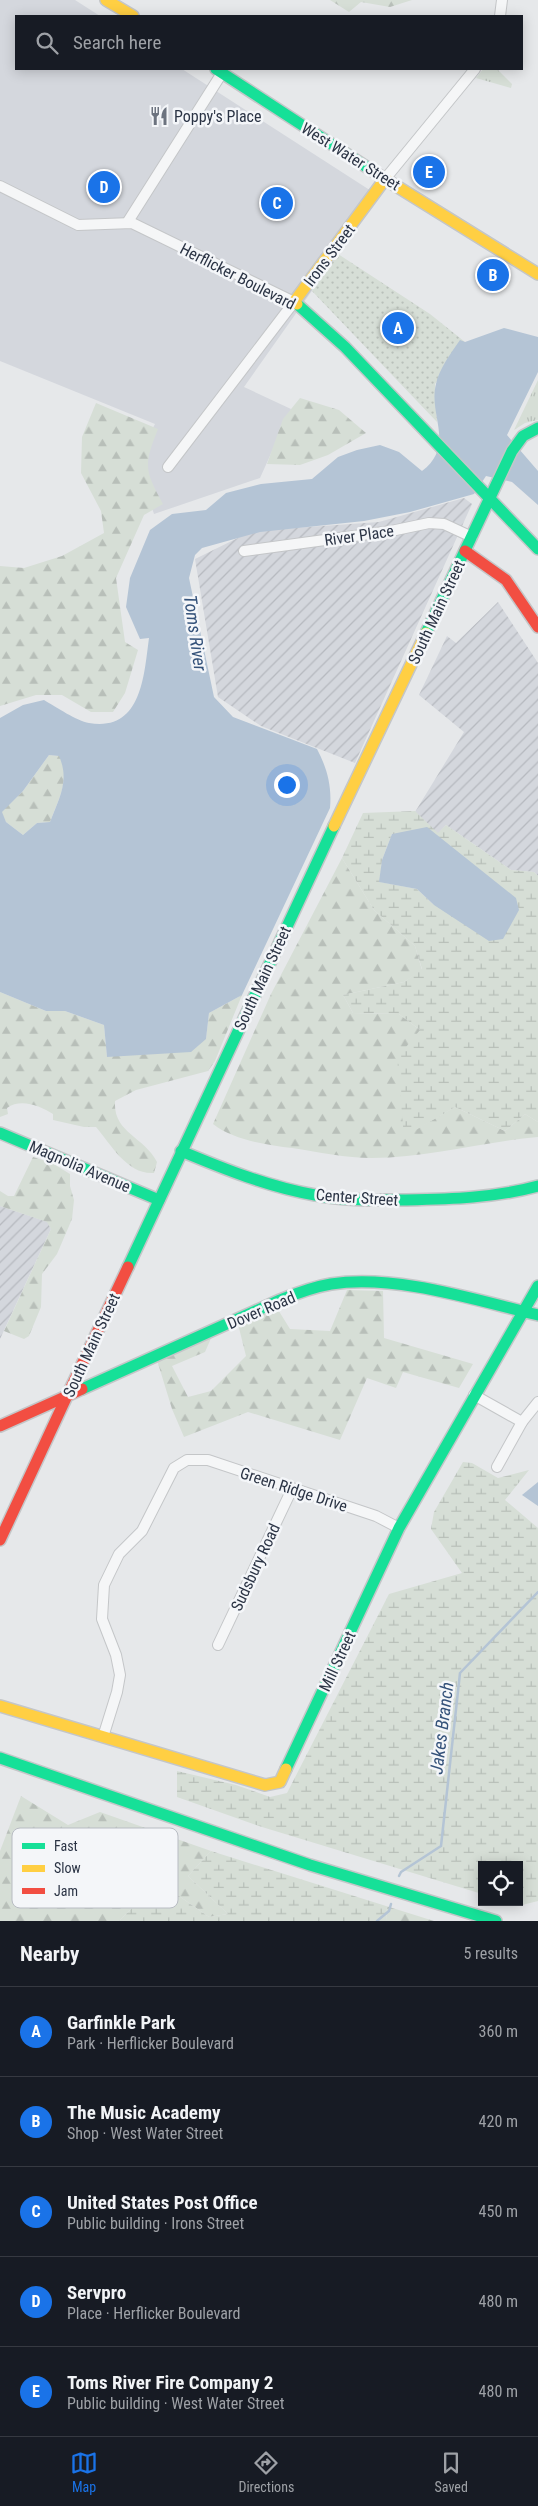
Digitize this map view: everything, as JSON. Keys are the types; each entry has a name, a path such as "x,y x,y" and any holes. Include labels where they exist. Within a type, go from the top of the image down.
{"main road":[{"path":"106,0 131,15"},
{"name":"West Water Street","path":"219,71 385,179 537,272"},
{"name":"Irons Street","path":"294,302 385,179"},
{"name":"Herflicker Boulevard","path":"294,302 345,347 489,501 538,549"},
{"name":"South Main Street","path":"0,1540 265,969 496,486 519,439 526,431 538,428"},
{"path":"465,552 506,580 538,627"},
{"name":"Magnolia Avenue","path":"0,1133 159,1200"},
{"name":"Center Street","path":"181,1151 266,1183 302,1193 337,1199 464,1200 500,1196 538,1186"},
{"name":"Dover Road","path":"0,1426 265,1308 331,1284 388,1285 538,1315"},
{"name":"Mill Street","path":"0,1706 265,1785 280,1782 399,1528 538,1286"},
{"path":"0,1758 310,1865 496,1921"}],"street":[{"path":"500,15 502,0"},
{"name":"Irons Street","path":"385,179 474,70"},
{"path":"127,223 219,71"},
{"name":"Herflicker Boulevard","path":"0,186 78,225 132,223 294,302"},
{"name":"Irons Street","path":"168,467 294,302"},
{"name":"River Place","path":"244,551 391,531 429,523 444,524 472,537"},
{"path":"474,1395 522,1422"},
{"path":"497,1467 522,1422 538,1402"},
{"name":"Green Ridge Drive","path":"103,1737 118,1692 120,1675 116,1655 102,1619 104,1585 119,1554 142,1531 169,1475 179,1464 186,1460 208,1460 376,1516 399,1528"},
{"name":"Sudsbury Road","path":"218,1645 292,1489"}],"shaded area":[{"path":"0,0 75,0 98,15 15,15 15,70 184,70 379,196 244,387 291,409 260,478 154,514 136,460 155,424 0,361"},
{"path":"464,498 472,504 355,763 261,726 218,697 195,559 252,531 379,522"},
{"path":"498,602 538,663 538,876 534,872 511,870 446,825 438,834 415,812 464,732 419,695 447,636 456,643"},
{"path":"0,1206 48,1222 51,1229 0,1339"}],"green space":[{"path":"330,0 412,0 390,7 361,2 349,12"},
{"path":"482,70 498,70 512,84 511,88 476,78"},
{"path":"338,254 430,314 465,342 435,384 437,422 312,291"},
{"path":"538,380 538,420 525,423 514,430"},
{"path":"300,398 339,410 366,433 328,455 300,465 267,464 283,419"},
{"path":"96,403 158,429 150,452 148,468 153,484 163,504 144,515 116,578 125,642 138,650 125,693 113,712 91,712 62,695 36,695 0,706 0,566 24,568 62,556 104,533 101,511 81,473 82,437"},
{"path":"49,755 60,756 63,765 64,782 60,797 50,822 37,823 23,835 6,822 1,812 23,791"},
{"path":"415,811 438,833 446,825 511,870 534,872 538,876 538,1122 525,1114 505,1131 455,1107 404,1137 397,1058 420,1030 399,1014 353,1013 343,995 404,982 422,969 415,946 374,910 342,858 363,813","holes":["392,834 434,905 417,889 380,882 382,860"]},
{"path":"342,858 374,910 415,946 422,970 404,982 343,995 353,1013 399,1014 420,1030 404,1136 455,1107 505,1131 525,1114 538,1122 538,1137 434,1153 362,1158 261,1143 240,1138 221,1130 213,1124 271,994"},
{"path":"0,992 46,1011 65,1011 104,1025 107,1057 206,1039 209,1013 242,995 215,1061 208,1071 136,1090 115,1101 116,1112 124,1128 145,1146 157,1162 154,1173 136,1169 128,1164 96,1127 84,1127 53,1120 53,1114 42,1108 24,1103 12,1105 7,1108 8,1114 0,1117"},
{"path":"33,1157 52,1163 70,1174 70,1186 74,1200 72,1219 57,1254 42,1274 41,1307 29,1336 24,1339 4,1331 51,1229 47,1222 0,1206 0,1191 8,1196 14,1196"},
{"path":"347,1290 383,1291 384,1338 473,1364 459,1388 403,1372 396,1388 367,1378 340,1440 248,1412 184,1437 172,1409 157,1360 212,1336 205,1352 172,1366 188,1397 211,1391 246,1356 238,1324 277,1308 290,1329 330,1331"},
{"path":"463,1462 472,1463 498,1478 529,1470 505,1500 538,1528 538,1901 523,1905 523,1861 478,1861 478,1893 262,1827 177,1797 177,1771 236,1785 270,1797 287,1793 389,1594 462,1573 431,1529 434,1512"},
{"path":"21,1796 68,1825 100,1812 146,1828 12,1828 12,1908 132,1908 119,1921 0,1921 0,1851"},
{"path":"178,1839 211,1851 188,1876 228,1914 209,1917 178,1895"},
{"path":"211,1851 386,1906 387,1921 119,1921 132,1908 178,1908 178,1895 209,1917 228,1914 188,1876"},
{"path":"386,1906 434,1921 387,1921"}],"water":[{"name":"Toms River","path":"504,328 538,337 538,372 507,435 538,471 538,505 512,482 486,476 474,494 410,512 364,521 260,532 202,548 195,555 189,578 214,697 233,717 317,749 328,777 330,808 242,995 209,1013 206,1039 191,1052 107,1057 104,1025 65,1011 46,1011 0,992 0,718 23,705 44,700 84,722 107,723 120,719 130,710 137,698 145,668 149,638 140,639 126,607 130,578 150,530 172,514 206,510 226,493 261,484 312,479 338,457 357,450 380,445 399,452 422,471 432,461 437,451 439,440 434,396 438,378 446,361 460,340 465,342","holes":["49,755 59,756 64,773 63,782 60,797 50,822 37,823 23,835 6,822 2,812 23,791"]},
{"path":"427,827 516,898 519,910 503,939 489,941 434,905 417,889 379,882 382,860 392,834"},
{"path":"538,1482 538,1506 522,1495"}],"waterway":[{"name":"Jakes Branch","path":"399,1876 401,1872 441,1846 460,1673 538,1592"},
{"name":"Jakes Branch","path":"377,1921 389,1911 391,1904"}],"traffic: fast":[{"path":"218,70 385,179"},
{"path":"297,304 345,347 538,549"},
{"path":"426,633 512,451 523,436 538,428"},
{"path":"128,1267 334,826"},
{"path":"0,1133 159,1200"},
{"path":"181,1151 230,1171 264,1182 298,1192 326,1197 360,1200 423,1200 489,1195 538,1186"},
{"path":"82,1389 280,1300 305,1290 331,1284 356,1282 408,1285 538,1315"},
{"path":"286,1769 399,1528 538,1286"},
{"path":"0,1758 310,1865 496,1921"}],"traffic: slow":[{"path":"106,0 131,15"},
{"path":"297,304 294,302 385,179 538,274"},
{"path":"334,826 426,633"},
{"path":"0,1706 265,1785 280,1782 286,1769"}],"traffic: jam":[{"path":"465,551 506,580 538,627"},
{"path":"0,1426 67,1396 128,1267"},
{"path":"0,1540 67,1396 82,1389"}],"place":[{"name":"Poppy's Place","path":"159,116"},
{"name":"Toms River Fire Company 2","path":"429,172"},
{"name":"Servpro","path":"104,187"},
{"name":"United States Post Office","path":"277,203"},
{"name":"The Music Academy","path":"493,275"},
{"name":"Garfinkle Park","path":"398,328"}]}
